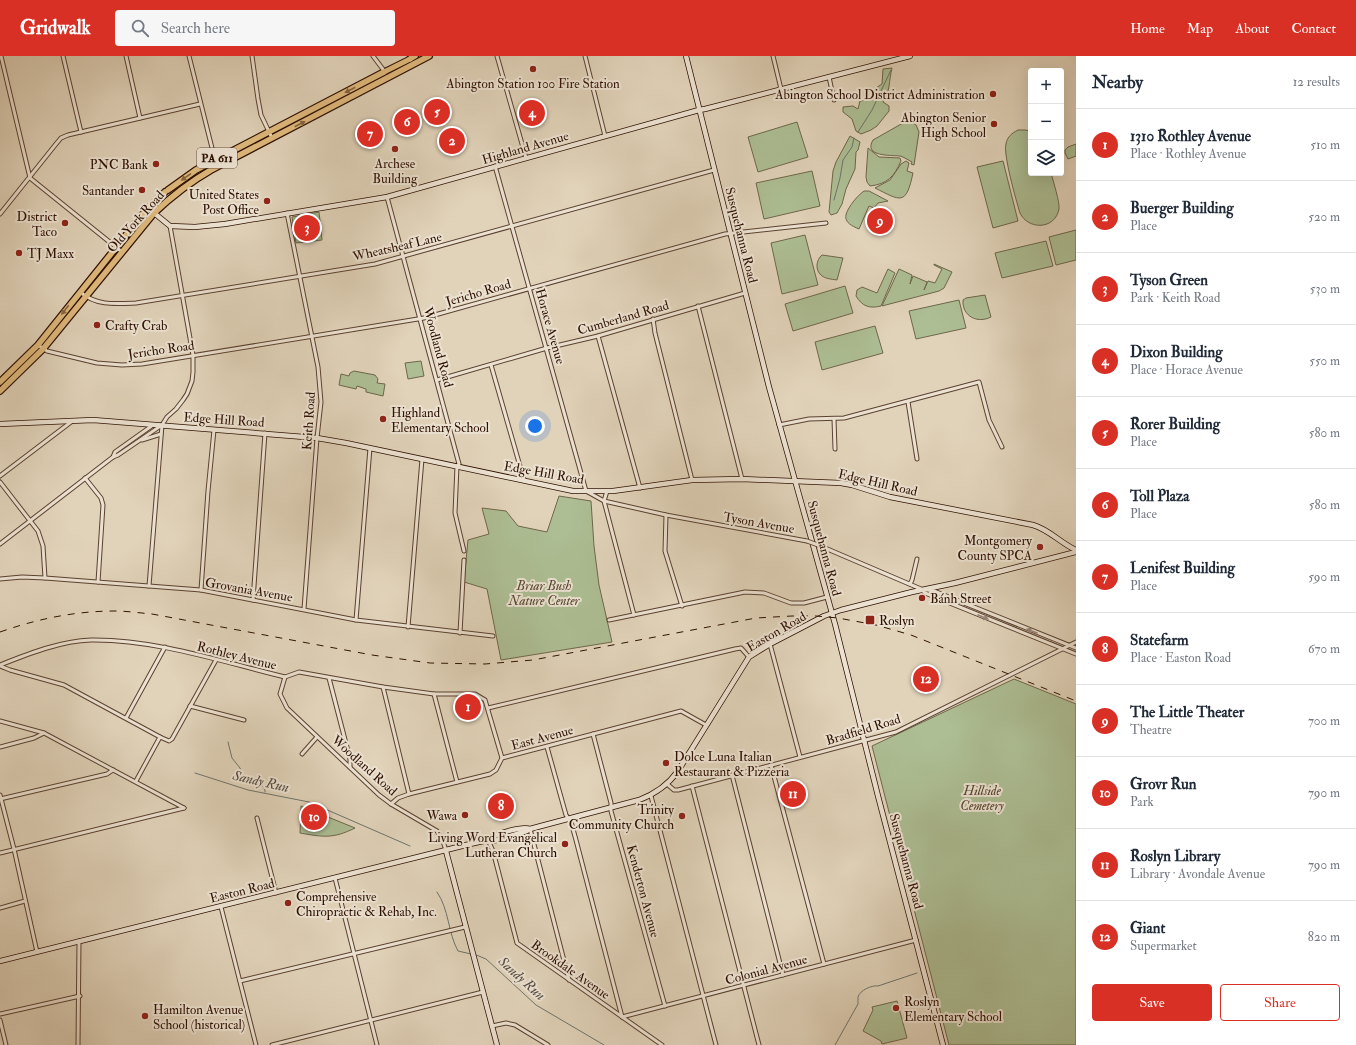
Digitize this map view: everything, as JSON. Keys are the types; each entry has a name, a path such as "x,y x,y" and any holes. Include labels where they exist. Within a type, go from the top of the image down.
{"highway":[{"name":"Old York Road","path":"0,391 86,296 154,213 173,195 190,182 429,56"},
{"name":"Old York Road","path":"0,382 41,347 80,292 116,247 148,208 167,191 196,170 384,72"}],"main road":[{"name":"Susquehanna Road","path":"686,56 730,234 780,426 832,614 943,1045"},
{"name":"Highland Avenue","path":"170,226 208,226 387,197 699,110 910,56"},
{"name":"Old York Road","path":"384,72 413,57"},
{"path":"148,208 170,226"},
{"name":"Edge Hill Road","path":"0,424 93,420 317,438 573,491 607,491 640,488 692,480 742,479 841,483 890,497 1033,525 1047,530 1076,551"},
{"name":"Easton Road","path":"0,961 446,851 488,840 491,837 503,833 526,827 530,829 650,796 667,784 678,771 749,657 770,644 832,614 1076,551"},
{"name":"Woodland Road","path":"446,851 497,1045"}],"street":[{"path":"1,56 30,178 122,252"},
{"path":"63,56 81,132"},
{"path":"126,56 140,118"},
{"path":"189,56 215,160"},
{"path":"252,56 261,115 272,138"},
{"path":"373,56 384,72 390,76"},
{"path":"497,56 526,158"},
{"path":"585,56 605,136"},
{"path":"773,56 781,89"},
{"path":"829,77 834,100"},
{"path":"0,214 62,138 81,132 200,104"},
{"name":"Horace Avenue","path":"495,166 586,491"},
{"name":"Wheatsheaf Lane","path":"80,292 94,301 116,304 136,303 375,264 714,170"},
{"name":"Woodland Road","path":"387,197 459,464 457,466 455,513 464,551"},
{"name":"Keith Road","path":"287,213 312,336 320,381 321,402 304,609"},
{"name":"Jericho Road","path":"41,347 47,351 97,363 122,365 142,364 420,318 725,234 826,223"},
{"path":"0,544 113,457 162,425 187,394 193,372 193,355 170,226"},
{"name":"Cumberland Road","path":"437,380 547,348 598,336 746,293"},
{"path":"698,306 742,479"},
{"path":"653,319 655,333 692,480"},
{"path":"598,336 640,488"},
{"path":"491,365 524,480"},
{"path":"780,426 809,419 844,418 979,382 989,420 1002,448"},
{"path":"908,402 917,459"},
{"path":"834,419 835,449"},
{"path":"0,476 73,420"},
{"path":"113,457 115,452 153,425"},
{"path":"149,586 162,425"},
{"path":"201,590 214,430"},
{"path":"253,600 266,433"},
{"path":"138,441 161,434"},
{"path":"356,620 370,448"},
{"path":"408,627 422,459"},
{"path":"85,478 101,498 103,505 98,582"},
{"path":"0,482 38,531 43,546 45,578"},
{"name":"Tyson Avenue","path":"586,491 604,501 666,515 807,541 910,584 925,593 1076,654"},
{"path":"607,491 604,501 634,615"},
{"path":"666,515 665,551 682,606"},
{"path":"910,584 917,559"},
{"path":"460,633 464,560"},
{"name":"Grovania Avenue","path":"0,579 22,577 45,578 201,590 356,620 493,636"},
{"name":"Tyson Avenue","path":"922,590 934,592 1076,648"},
{"path":"609,620 745,592 764,593 791,603 804,603 827,597"},
{"name":"Rothley Avenue","path":"0,666 70,642 120,641 165,647 285,677 299,672 383,687 434,694 475,694 485,700 488,708"},
{"name":"Bradfield Road","path":"667,784 674,790 692,786 896,732 1076,642"},
{"path":"770,644 800,757"},
{"path":"126,718 165,647"},
{"path":"502,758 488,708 735,649 741,648 749,657"},
{"path":"0,666 64,685 171,741 216,660"},
{"name":"Woodland Road","path":"285,677 280,694 287,708 379,795 391,804 437,831 442,839 446,851"},
{"path":"329,678 350,758 350,768"},
{"path":"383,687 409,794"},
{"path":"434,694 457,782"},
{"path":"190,706 244,720"},
{"name":"East Avenue","path":"391,804 398,798 409,794 493,772 497,768 502,758 680,711 706,725"},
{"path":"0,721 44,733 184,808 0,852"},
{"path":"0,747 34,738 44,733"},
{"name":"Kenderton Avenue","path":"593,734 612,807 613,818 665,1006"},
{"path":"136,781 160,736"},
{"path":"302,754 317,737"},
{"path":"547,747 566,815 571,822 578,845 622,1017"},
{"path":"772,765 824,964"},
{"path":"1,799 107,774 113,770"},
{"path":"732,775 783,975"},
{"path":"692,786 759,1045"},
{"path":"0,795 14,849 37,952"},
{"path":"650,796 716,1045"},
{"path":"257,818 276,893"},
{"path":"530,829 569,980"},
{"name":"Brookdale Avenue","path":"488,840 493,851 517,942 662,1045"},
{"path":"335,878 377,1045"},
{"path":"0,908 25,901"},
{"path":"221,907 256,1045"},
{"path":"240,981 465,926"},
{"name":"Colonial Avenue","path":"622,1017 916,940"},
{"path":"78,1045 80,941"},
{"path":"272,1045 483,992"},
{"path":"0,1014 80,996"},
{"path":"0,1020 6,1045"},
{"path":"492,1026 506,1023 514,1025 548,1045"}],"green space":[{"path":"892,68 888,91 883,102 889,106 889,111 877,126 861,134 856,131 852,119 843,112 843,107 853,106 858,109 860,101 873,99 876,94 876,88 882,84 883,69"},
{"path":"910,121 916,125 919,132 914,165 902,156 879,154 872,150 871,146 873,140 903,123"},
{"path":"797,122 808,157 758,172 748,137"},
{"path":"1018,130 1028,130 1028,176 1052,176 1059,209 1057,216 1047,224 1035,225 1024,219 1020,213 1006,157 1007,142 1012,134"},
{"path":"850,136 860,142 856,152 855,169 846,189 842,204 837,213 831,215 829,212 833,171 836,162"},
{"path":"1076,144 1076,156 1068,159 1065,150"},
{"path":"868,148 879,157 900,158 901,161 896,171 889,179 881,184 870,186 867,182"},
{"path":"906,161 909,163 907,171 913,173 905,196 897,198 875,188 890,180 901,164"},
{"path":"1003,161 1018,221 993,228 977,167"},
{"path":"812,171 820,206 764,219 756,183"},
{"path":"864,191 869,191 888,201 878,203 874,208 869,206 859,229 849,224 846,215 853,202"},
{"path":"319,212 322,240 296,243 292,217"},
{"path":"1076,230 1076,260 1056,265 1049,237"},
{"path":"805,235 818,285 782,294 771,243"},
{"path":"1046,241 1053,266 1002,278 995,253"},
{"path":"822,255 843,258 837,280 828,279 819,273 817,265 818,260"},
{"path":"934,264 952,272 944,288 939,291 882,306 899,269 912,275 910,284 913,276 927,282 924,290 928,281 935,283 942,269"},
{"path":"888,269 895,273 881,306 866,306 856,296 857,290 862,287 877,293"},
{"path":"845,286 853,313 793,331 785,304"},
{"path":"985,295 991,317 981,320 971,317 963,306 963,300 966,298"},
{"path":"959,300 966,328 916,339 909,311"},
{"path":"875,326 883,353 822,370 815,342"},
{"path":"421,361 424,376 408,379 405,363"},
{"path":"354,371 375,375 378,379 377,383 385,384 383,396 366,392 366,389 357,386 356,389 339,385 341,374 349,376 350,373"},
{"name":"Briar Bush Nature Center","path":"559,496 591,501 594,546 599,585 612,642 501,660 487,589 464,582 468,540 489,534 482,508 506,511 518,526 547,532"},
{"name":"Hillside Cemetery","path":"1014,679 1076,704 1076,1045 949,1045 872,746"},
{"path":"301,806 355,828 347,832 328,836 300,833"},
{"path":"897,1001 907,1038 882,1044 881,1041 863,1031 873,1010 872,1007"}],"waterway":[{"path":"858,132 872,110 891,70"},
{"path":"834,200 843,160 852,147 854,138"},
{"path":"228,742 232,758 240,768 243,776 262,785 265,792"},
{"name":"Sandy Run","path":"195,773 248,790 309,802 410,846"},
{"name":"Sandy Run","path":"437,892 444,906 452,937 458,951 471,954"},
{"name":"Sandy Run","path":"474,954 486,959 536,1005 604,1045"},
{"path":"835,1045 858,1004 858,997 861,992 870,987 878,986 917,973"}],"railway":[{"path":"0,632 28,623 71,614 100,611 124,611 152,614 372,655 430,663 485,664 533,660 756,618 816,616 838,618 876,625 911,635 1076,701"}],"place":[{"name":"Abington Station 100 Fire Station","path":"533,69"},
{"name":"Abington School District Administration","path":"993,94"},
{"name":"Rorer Building","path":"437,112"},
{"name":"Dixon Building","path":"532,113"},
{"name":"Toll Plaza","path":"407,122"},
{"name":"Abington Senior High School","path":"994,124"},
{"name":"Lenifest Building","path":"370,134"},
{"name":"Buerger Building","path":"452,141"},
{"name":"Archese Building","path":"395,149"},
{"name":"PNC Bank","path":"156,164"},
{"name":"Santander","path":"142,190"},
{"name":"United States Post Office","path":"267,201"},
{"name":"The Little Theater","path":"880,221"},
{"name":"District Taco","path":"65,223"},
{"name":"Tyson Green","path":"307,228"},
{"name":"TJ Maxx","path":"19,253"},
{"name":"Crafty Crab","path":"97,325"},
{"name":"Highland Elementary School","path":"383,419"},
{"name":"Montgomery County SPCA","path":"1040,547"},
{"name":"Bánh Street","path":"922,598"},
{"name":"Roslyn","path":"870,620"},
{"name":"Giant","path":"926,679"},
{"name":"1310 Rothley Avenue","path":"468,707"},
{"name":"Dolce Luna Italian Restaurant & Pizzeria","path":"666,763"},
{"name":"Roslyn Library","path":"793,794"},
{"name":"Statefarm","path":"501,806"},
{"name":"Wawa","path":"465,815"},
{"name":"Trinity Community Church","path":"682,816"},
{"name":"Grovr Run","path":"314,817"},
{"name":"Living Word Evangelical Lutheran Church","path":"565,844"},
{"name":"Comprehensive Chiropractic & Rehab, Inc.","path":"288,903"},
{"name":"Roslyn Elementary School","path":"896,1008"},
{"name":"Hamilton Avenue School (historical)","path":"145,1016"}]}
